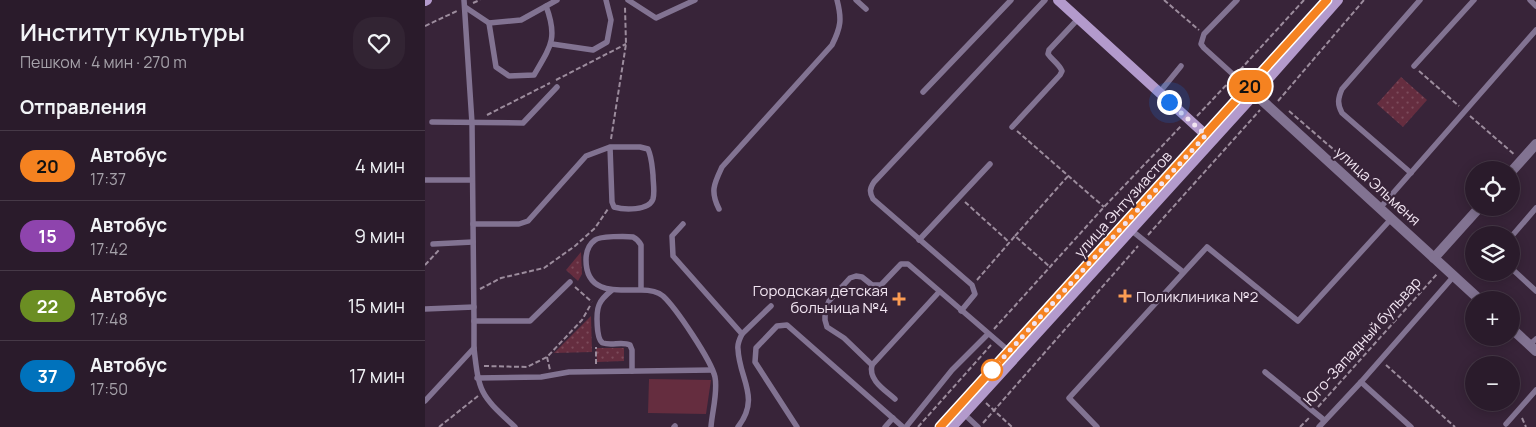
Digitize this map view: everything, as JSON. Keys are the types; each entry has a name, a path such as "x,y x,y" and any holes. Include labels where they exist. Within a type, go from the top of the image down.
{"main road":[{"path":"1058,0 1206,135"},
{"name":"улица Энтузиастов","path":"1128,227 1206,135 1251,91 1327,0"},
{"name":"улица Энтузиастов","path":"940,427 961,411 1251,91 1338,0"},
{"name":"улица Энтузиастов","path":"952,427 961,411"}],"street":[{"name":"улица Эльменя","path":"1251,91 1470,291"},
{"path":"1520,162 1536,144"},
{"path":"1434,258 1472,216"},
{"path":"1520,335 1534,345"}],"lane":[{"path":"464,0 471,123 473,292 477,378 482,393 488,402 515,427"},
{"path":"465,7 489,23 521,20 557,0"},
{"path":"552,44 593,50 607,42 611,20 606,0"},
{"path":"626,0 656,18 695,0"},
{"path":"719,209 713,198 714,185 722,167 833,45 838,33 841,16 837,0"},
{"path":"856,0 866,9"},
{"path":"923,92 1011,0"},
{"path":"961,311 975,294 972,285 873,198 870,188 880,174 1045,0"},
{"path":"1237,0 1204,34 1202,40 1204,48 1251,91"},
{"path":"1411,173 1342,113 1338,97 1342,89 1420,0"},
{"path":"1413,66 1474,0"},
{"path":"1530,0 1536,6"},
{"path":"489,23 496,67 509,76 534,74 552,44 553,22 546,6"},
{"path":"1013,127 1060,75 1061,67 1050,57 1048,54 1049,50 1078,18"},
{"path":"1380,208 1536,30"},
{"path":"1159,93 1181,66"},
{"path":"432,122 523,123 557,87"},
{"path":"473,224 519,224 528,221 586,156 610,147 641,146 648,149 651,156 654,197 649,204 642,207 614,207 612,202 610,147"},
{"path":"919,240 989,164"},
{"path":"425,180 472,180"},
{"path":"1520,226 1536,208"},
{"path":"1097,427 1069,398 1207,247 1298,321 1391,218"},
{"path":"683,224 672,236 673,256 741,334"},
{"path":"1128,227 1183,272"},
{"path":"641,290 641,245 639,242 631,237 597,238 587,251 586,272 589,277 599,286 612,290 655,292 663,296 687,326 713,370 715,384 711,427"},
{"path":"433,244 473,242"},
{"path":"872,365 844,338 827,327 825,310 829,301 851,278 856,276 862,277 872,285 881,285 901,264 905,263 1012,354"},
{"path":"1319,427 1454,276"},
{"path":"1520,276 1536,291"},
{"path":"474,321 530,321 570,282"},
{"path":"612,290 600,302 598,310 599,341 605,344 626,343 630,346 632,350 632,371"},
{"path":"895,399 875,380 871,370 872,365 939,292"},
{"path":"738,427 743,420 749,402 737,348 741,334 771,306"},
{"path":"425,309 474,308"},
{"path":"797,427 755,362 756,348 777,326 787,325 850,382 904,427 952,370 987,334"},
{"path":"425,401 475,348"},
{"path":"477,378 541,377 569,372 713,370"},
{"path":"1265,372 1324,420"},
{"path":"1361,382 1411,427"},
{"path":"1505,424 1536,390"},
{"path":"961,411 979,427"},
{"path":"885,427 893,418"}],"path":[{"path":"610,147 626,44 626,0"},
{"path":"1164,0 1204,34"},
{"path":"1193,117 1198,116 1304,0"},
{"path":"1271,103 1278,102 1364,0"},
{"path":"425,26 465,7"},
{"path":"979,427 1262,108"},
{"path":"987,334 996,328 1104,207 1178,128 1187,124"},
{"path":"1013,127 1104,207"},
{"path":"972,285 1068,176"},
{"path":"959,197 1009,242"},
{"path":"473,292 501,278 544,268 575,246 595,228 612,202"},
{"path":"1015,236 1050,267"},
{"path":"425,265 446,243"},
{"name":"Юго-Западный бульвар","path":"1300,427 1440,270"},
{"path":"570,282 598,310"},
{"path":"476,366 527,367 547,357 582,320 592,302"},
{"path":"917,427 995,340"},
{"path":"596,372 596,348 599,341"},
{"path":"1369,350 1455,427"},
{"path":"547,357 551,375"},
{"path":"959,380 964,384"},
{"path":"439,427 482,393"},
{"path":"982,400 1012,427"}],"shaded area":[{"path":"1401,77 1427,100 1403,127 1377,104"},
{"path":"581,252 582,274 578,281 566,270"},
{"path":"591,316 592,352 554,353"},
{"path":"596,348 624,348 624,361 597,362"},
{"path":"649,379 711,380 706,414 648,413"}],"bus line":[{"name":"20","path":"940,427 1327,0"}],"place":[{"name":"Поликлиника №2","path":"1125,296"},
{"name":"Городская детская больница №4","path":"899,299"}],"route":[{"path":"992,370 1206,135 1169,102"}]}
